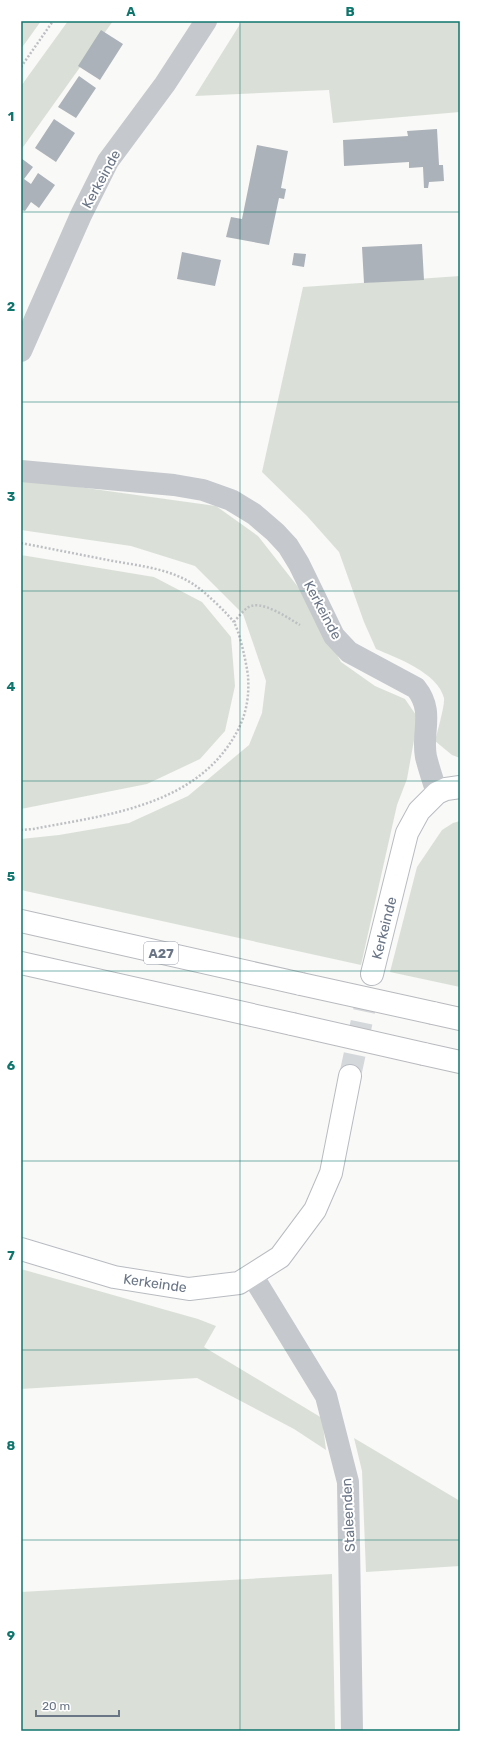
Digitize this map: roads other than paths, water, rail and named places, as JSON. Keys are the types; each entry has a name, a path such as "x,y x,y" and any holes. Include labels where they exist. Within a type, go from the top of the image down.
{"main road":[{"path":"437,793 446,789 460,787"},
{"name":"Kerkeinde","path":"372,974 408,833 419,811 437,793"},
{"name":"A27","path":"21,921 460,1019"},
{"path":"21,963 460,1062"},
{"name":"Kerkeinde","path":"21,1249 114,1277 189,1289 239,1283 280,1257 315,1210 330,1173 350,1076"}],"street":[{"name":"Kerkeinde","path":"21,351 81,215 108,161 165,84 206,21"},
{"name":"Kerkeinde","path":"21,471 174,485 203,490 232,500 254,514 275,532 288,546 299,564 334,636 349,652 416,688 423,697 427,712 426,756 437,793"},
{"name":"Staleenden","path":"252,1275 326,1396 348,1482 352,1731"}],"tunnel":[{"path":"350,1076 372,974"}]}
